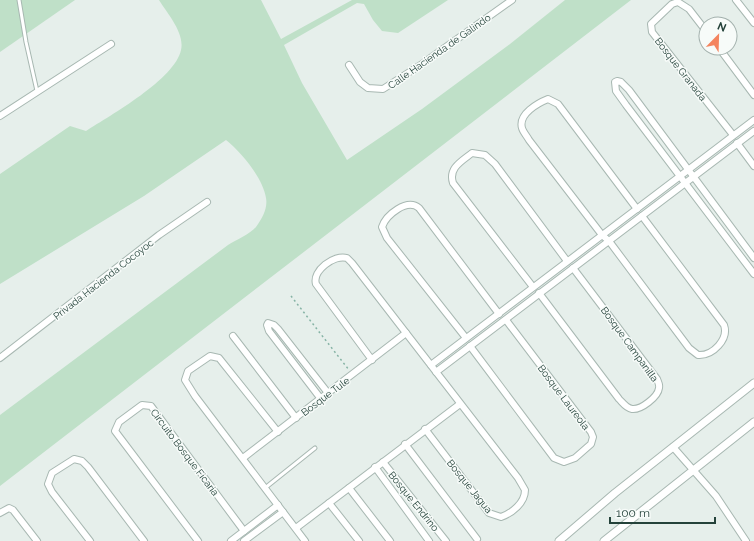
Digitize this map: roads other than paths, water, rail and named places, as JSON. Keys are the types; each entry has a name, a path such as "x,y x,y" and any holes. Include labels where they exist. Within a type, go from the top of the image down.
{"street":[{"name":"Calle Hacienda de Galindo","path":"349,65 360,82 368,88 383,89 422,64 512,0"},
{"path":"736,0 754,23"},
{"name":"Bosque Granada","path":"698,21 689,9 678,2 672,4 651,24 652,32 733,135"},
{"path":"0,116 111,44"},
{"path":"725,56 754,95"},
{"path":"754,258 624,85 617,81 615,82 616,90 626,105 754,274"},
{"path":"637,209 558,104 548,99 542,101 526,113 522,121 522,128 529,140 602,235 609,241 689,348 698,355 707,353 725,337 726,331 724,325 642,216"},
{"path":"431,365 754,120"},
{"path":"436,372 754,131"},
{"path":"737,143 754,166"},
{"path":"533,287 453,182 452,173 455,167 472,153 485,154 495,164 568,261"},
{"name":"Privada Hacienda Cocoyoc","path":"0,358 159,236 207,202"},
{"path":"466,338 387,238 382,227 388,217 408,204 413,204 419,208 499,314"},
{"path":"372,360 318,289 315,280 320,269 337,258 347,258 406,333"},
{"name":"Bosque Campanilla","path":"539,293 619,399 628,408 633,409 644,405 658,392 659,384 657,379 574,268"},
{"name":"Bosque Laureola","path":"470,346 554,458 564,462 575,458 591,444 593,437 591,432 506,320"},
{"path":"321,399 269,331 267,325 268,323 274,324 328,393"},
{"name":"Bosque Tule","path":"243,458 406,333"},
{"name":"Bosque Jagua","path":"406,333 518,478 525,490 523,500 507,515 497,517 489,513 425,430"},
{"path":"233,336 296,418"},
{"path":"278,432 219,358 210,356 192,367 186,376 187,384 305,541"},
{"path":"559,541 615,493 754,383"},
{"path":"296,528 460,404"},
{"name":"Circuito Bosque Ficaria","path":"198,541 115,431 118,422 142,405 151,406 244,531"},
{"path":"604,541 754,422"},
{"path":"406,444 477,540"},
{"path":"673,447 716,496 746,541"},
{"path":"90,541 52,492 48,484 52,473 74,459 85,464 144,541"},
{"name":"Bosque Endrino","path":"382,462 446,541"},
{"name":"Bosque Endrino","path":"375,467 429,541"},
{"path":"349,488 390,541"},
{"path":"329,503 359,541"},
{"path":"231,541 278,505"},
{"path":"0,513 9,508 13,510 37,541"},
{"path":"248,540 283,512"}],"lane":[{"path":"19,0 37,92"},
{"path":"265,488 315,448"}]}
